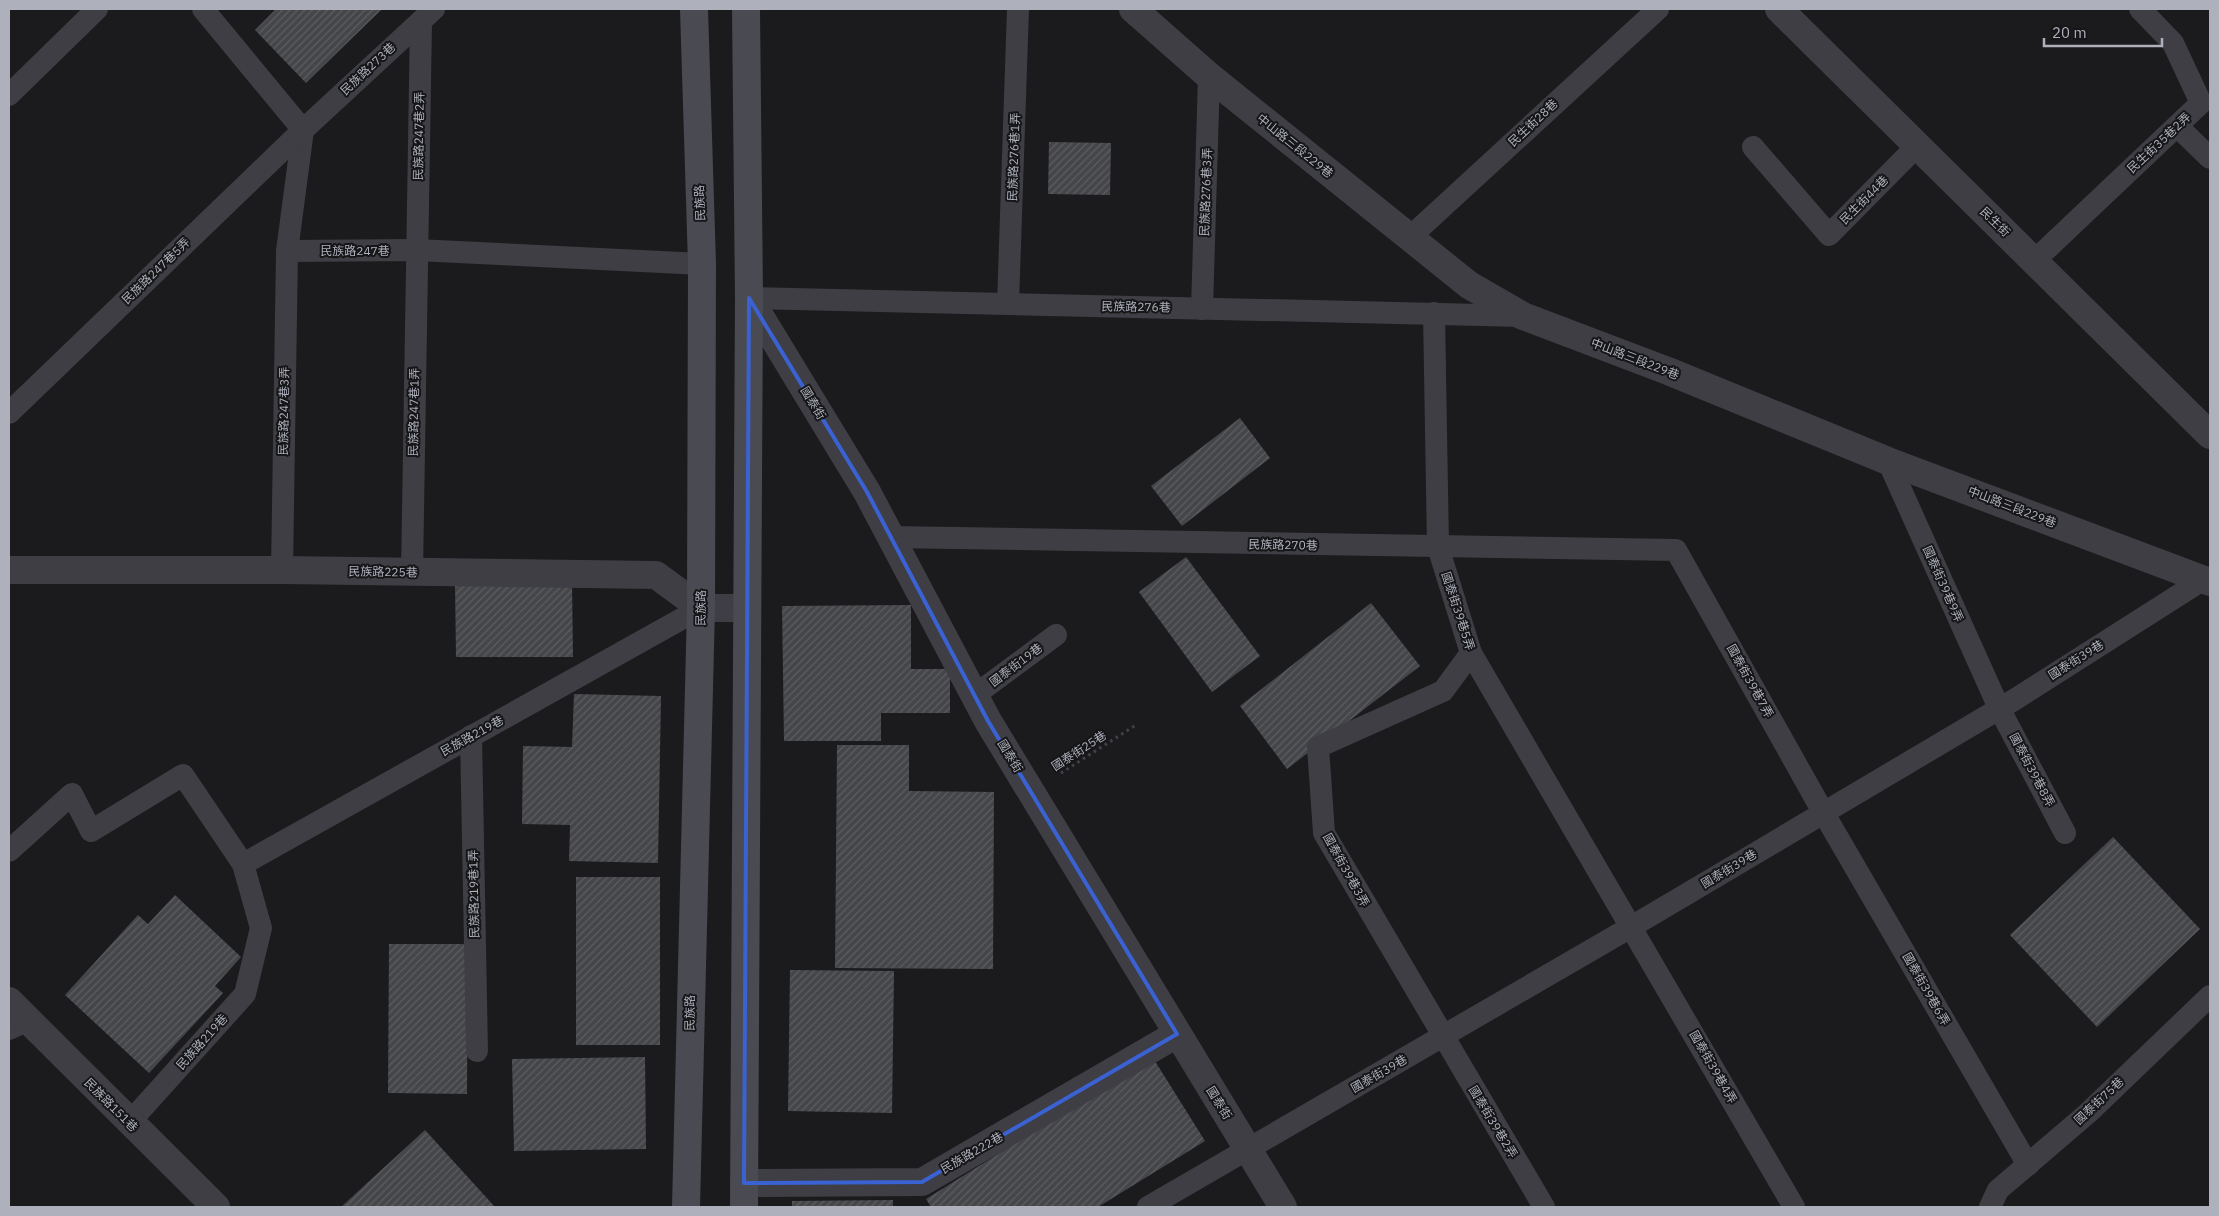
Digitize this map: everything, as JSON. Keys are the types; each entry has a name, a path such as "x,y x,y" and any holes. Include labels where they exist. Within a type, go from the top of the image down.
{"main road":[{"name":"民族路","path":"686,1207 701,608 702,264 694,9"},
{"path":"744,1195 749,298 746,9"}],"street":[{"name":"中山路三段229巷","path":"1133,9 1209,76 1469,286 1523,316 1668,371 1888,461 2207,580"},
{"name":"民生街","path":"1779,9 2210,435"},
{"name":"國泰街","path":"749,298 867,492 975,695 1031,792 1283,1207"},
{"name":"民族路225巷","path":"9,570 282,570 656,575 701,608"},
{"path":"701,608 746,608"},
{"name":"民族路151巷","path":"9,1001 18,1025 129,1123 216,1207"},
{"name":"民族路222巷","path":"744,1195 922,1182 1177,1034"}],"lane":[{"path":"9,95 97,9"},
{"path":"203,9 303,130 287,251"},
{"name":"民族路276巷1弄","path":"1008,304 1018,9"},
{"name":"民生街28巷","path":"1409,238 1658,9"},
{"name":"民生街35巷2弄","path":"2034,261 2201,103 2173,43 2140,9"},
{"name":"民族路273巷","path":"303,130 427,15"},
{"name":"民族路247巷2弄","path":"416,250 427,15"},
{"name":"民族路276巷3弄","path":"1202,309 1209,76"},
{"path":"2177,126 2210,158"},
{"name":"民族路247巷5弄","path":"9,413 303,130"},
{"name":"民生街44巷","path":"1753,146 1829,235 1917,146"},
{"name":"民族路247巷","path":"287,251 416,250 702,264"},
{"name":"民族路247巷1弄","path":"412,573 416,250"},
{"name":"民族路247巷3弄","path":"282,570 287,251"},
{"name":"民族路276巷","path":"749,298 1523,316"},
{"name":"國泰街39巷5弄","path":"1434,313 1438,547 1471,653 1631,927"},
{"name":"國泰街39巷9弄","path":"1888,461 1999,708"},
{"name":"民族路270巷","path":"891,537 1676,550"},
{"name":"國泰街39巷7弄","path":"1676,550 1824,812"},
{"name":"國泰街39巷","path":"1148,1207 1631,927 1999,708 2207,580"},
{"name":"民族路219巷","path":"243,864 701,608"},
{"name":"國泰街19巷","path":"975,695 1056,635"},
{"name":"國泰街39巷3弄","path":"1443,1036 1324,833 1318,747 1443,691 1471,653"},
{"name":"國泰街39巷8弄","path":"1999,708 2065,833"},
{"name":"民族路219巷1弄","path":"471,736 477,1051"},
{"name":"民族路219巷","path":"9,851 72,794 91,831 183,775 243,864 261,928 245,994 129,1123"},
{"name":"國泰街39巷6弄","path":"1824,812 2028,1165"},
{"name":"國泰街39巷4弄","path":"1631,927 1794,1207"},
{"name":"國泰街75巷","path":"1990,1207 1998,1190 2088,1112 2210,996"},
{"name":"國泰街39巷2弄","path":"1443,1036 1544,1207"}],"path":[{"name":"國泰街25巷","path":"1031,792 1136,725"}],"highlighted area":[{"path":"749,298 867,492 988,721 1177,1034 922,1182 744,1183"}],"building":[{"path":"276,9 382,9 306,83 255,30"},
{"path":"1049,142 1111,143 1110,195 1048,194"},
{"path":"1240,418 1270,458 1182,526 1151,486"},
{"path":"1186,557 1260,656 1212,692 1139,592"},
{"path":"572,583 573,657 456,657 455,584"},
{"path":"1371,603 1420,666 1287,769 1240,706"},
{"path":"911,605 911,669 950,669 950,713 881,713 881,741 784,741 782,606"},
{"path":"574,694 661,696 658,863 569,861 570,825 522,824 523,746 572,747"},
{"path":"837,745 909,745 909,791 994,792 993,969 835,968"},
{"path":"2113,837 2200,929 2097,1027 2010,935"},
{"path":"576,877 660,877 660,1045 576,1045"},
{"path":"175,895 241,957 215,986 223,993 149,1073 65,995 138,915 148,924"},
{"path":"389,944 468,944 467,1094 388,1093"},
{"path":"790,970 894,971 892,1113 788,1111"},
{"path":"645,1057 646,1149 514,1151 512,1059"},
{"path":"1153,1058 1205,1141 1098,1207 931,1207 926,1199"},
{"path":"425,1130 495,1207 341,1207"},
{"path":"893,1200 893,1207 792,1207 792,1201"}]}
